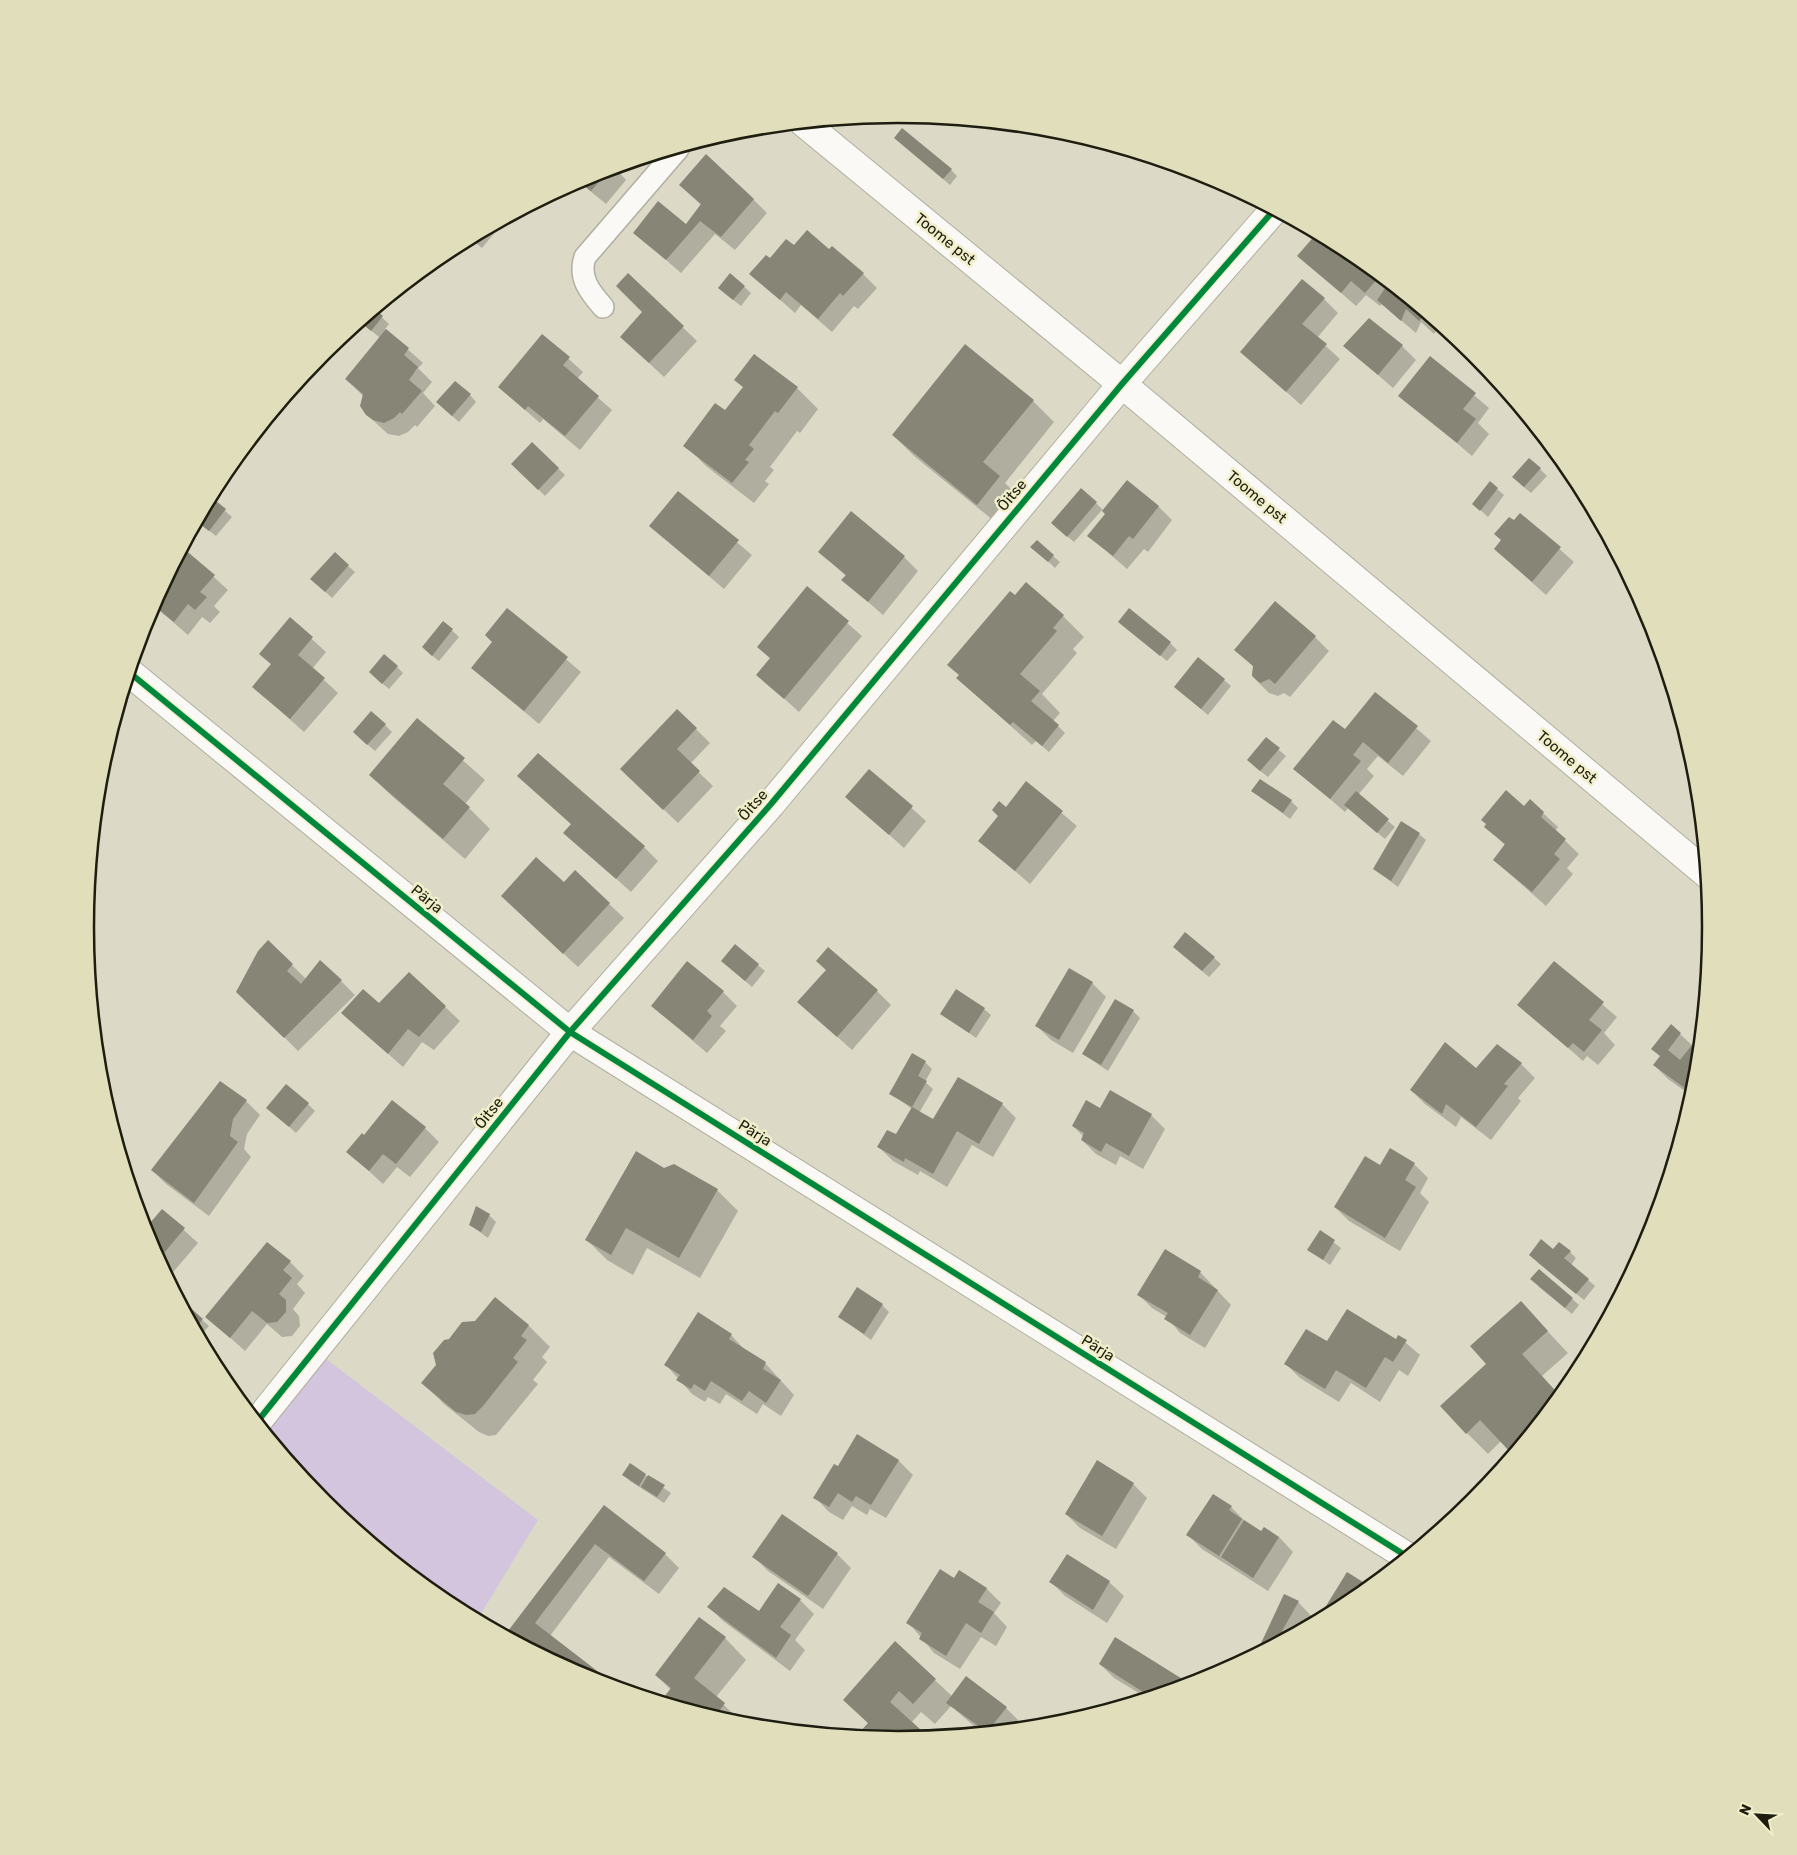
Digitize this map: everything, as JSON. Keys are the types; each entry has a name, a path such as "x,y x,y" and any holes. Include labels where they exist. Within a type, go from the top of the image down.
{"street":[{"name":"Toome pst","path":"810,128 1122,384 1701,869"},
{"name":"Õitse","path":"261,1418 570,1032 771,804 1122,384 1270,215"},
{"name":"Pärja","path":"134,676 570,1032 1403,1554"}],"lane":[{"path":"603,307 589,291 584,279 582,266 585,257 672,156"}],"shaded area":[{"path":"321,1355 538,1520 480,1615 451,1597 368,1533 329,1497 293,1458 267,1426"}],"building":[{"path":"902,128 952,169 943,179 894,138"},
{"path":"706,154 754,199 721,237 700,221 666,260 633,233 658,201 686,224 701,204 679,185"},
{"path":"600,180 591,191 585,187"},
{"path":"807,230 829,249 832,246 864,273 843,296 840,293 818,319 786,292 780,300 749,274 766,255 770,258 786,239 794,245"},
{"path":"1313,238 1346,258 1376,280 1365,293 1351,281 1341,293 1297,256"},
{"path":"628,273 684,326 649,363 620,337 642,312 616,286"},
{"path":"730,273 745,286 733,300 718,288"},
{"path":"1302,279 1325,298 1302,324 1327,344 1286,392 1240,352"},
{"path":"1386,287 1423,317 1419,321 1406,309 1401,321 1377,300"},
{"path":"379,313 383,316 371,331 364,325"},
{"path":"1369,318 1403,345 1378,375 1343,346"},
{"path":"386,329 409,348 404,355 418,367 409,380 422,391 402,414 400,412 394,418 384,423 373,420 366,415 360,406 363,394 345,379"},
{"path":"542,334 570,357 563,365 599,396 565,436 528,406 525,410 498,387"},
{"path":"965,344 1034,400 983,462 1000,476 977,505 892,435"},
{"path":"754,354 798,387 778,413 775,411 749,445 754,449 745,460 749,462 732,483 683,446 715,403 725,410 743,387 734,380"},
{"path":"1430,356 1476,393 1463,409 1476,419 1457,443 1398,396"},
{"path":"455,381 471,394 452,416 436,402"},
{"path":"532,442 559,468 538,490 511,464"},
{"path":"1529,458 1541,468 1524,487 1512,477"},
{"path":"1127,480 1159,506 1133,539 1129,536 1113,556 1087,536 1105,514 1102,511"},
{"path":"1490,481 1498,488 1480,511 1472,504"},
{"path":"1081,488 1097,502 1067,537 1051,523"},
{"path":"678,491 739,540 709,576 649,526"},
{"path":"216,501 226,509 209,531 202,526"},
{"path":"851,511 905,556 868,602 841,580 846,575 818,552"},
{"path":"1520,513 1561,547 1532,582 1494,549 1501,540 1494,534 1509,517 1514,520"},
{"path":"1037,540 1054,555 1048,562 1030,547"},
{"path":"188,552 215,575 200,592 207,597 195,610 188,604 174,622 159,610"},
{"path":"335,552 349,565 325,592 310,579"},
{"path":"1026,582 1064,615 1053,628 1057,631 1020,674 1040,691 1031,701 1059,725 1042,746 1013,722 1010,725 956,678 959,675 947,665 1010,591 1015,595"},
{"path":"807,586 849,621 784,699 756,675 770,658 757,647"},
{"path":"1275,601 1316,636 1275,684 1269,679 1260,683 1252,676 1253,666 1234,650"},
{"path":"507,608 568,657 524,711 471,668 492,642 485,635"},
{"path":"1129,608 1171,642 1160,656 1118,622"},
{"path":"290,617 313,637 298,655 325,678 290,719 252,687 271,664 259,654"},
{"path":"443,621 453,629 432,656 422,647"},
{"path":"384,654 398,666 382,684 369,672"},
{"path":"1198,657 1225,679 1201,709 1174,687"},
{"path":"1375,692 1418,726 1388,763 1363,742 1353,755 1361,761 1330,799 1293,769 1333,720 1345,729"},
{"path":"677,709 697,728 677,749 700,771 663,810 620,769"},
{"path":"371,711 386,724 367,745 353,732"},
{"path":"417,718 465,758 443,784 470,807 443,839 369,775"},
{"path":"1266,737 1280,748 1260,771 1247,760"},
{"path":"538,753 645,846 616,879 563,833 571,824 517,776"},
{"path":"869,769 913,806 889,835 845,797"},
{"path":"1260,779 1292,800 1283,813 1251,791"},
{"path":"1026,781 1063,811 1015,871 978,841 998,816 992,810 999,801 1006,807"},
{"path":"1506,790 1524,806 1530,799 1544,812 1541,817 1566,839 1554,854 1560,859 1532,892 1493,860 1505,844 1484,827 1486,824 1481,820"},
{"path":"1356,791 1389,819 1377,833 1344,805"},
{"path":"1401,821 1420,833 1391,881 1373,869"},
{"path":"536,857 564,882 575,870 610,903 563,954 501,896"},
{"path":"1185,932 1215,957 1202,971 1173,947"},
{"path":"268,940 293,964 287,971 301,984 320,960 342,980 284,1038 236,992 258,951"},
{"path":"735,944 759,964 745,981 721,961"},
{"path":"828,947 878,990 837,1037 797,1002 826,970 816,961"},
{"path":"687,961 724,991 707,1011 712,1016 693,1040 651,1006"},
{"path":"1554,961 1604,1002 1589,1020 1602,1030 1584,1052 1573,1043 1568,1048 1517,1005"},
{"path":"1069,968 1093,982 1059,1040 1035,1026"},
{"path":"409,972 446,1006 419,1037 408,1029 388,1054 341,1013 363,989 379,1003"},
{"path":"956,989 985,1008 969,1033 940,1014"},
{"path":"1115,999 1134,1010 1101,1065 1082,1054"},
{"path":"1671,1024 1681,1033 1668,1050 1680,1060 1695,1042 1686,1089 1653,1065 1660,1056 1651,1049"},
{"path":"1445,1042 1476,1068 1497,1044 1522,1063 1504,1084 1508,1086 1476,1127 1446,1104 1442,1114 1410,1090"},
{"path":"912,1053 926,1061 918,1076 927,1081 912,1107 889,1094"},
{"path":"958,1077 1003,1103 979,1144 957,1131 933,1174 905,1158 904,1162 877,1147 887,1130 896,1134 912,1107 933,1119"},
{"path":"220,1081 247,1100 233,1119 230,1136 238,1142 194,1203 151,1170"},
{"path":"286,1084 309,1103 289,1127 266,1108"},
{"path":"1110,1090 1152,1114 1129,1156 1106,1143 1101,1152 1081,1140 1084,1133 1072,1126 1086,1100 1100,1108"},
{"path":"392,1100 426,1127 396,1164 383,1154 369,1171 346,1152 362,1133 364,1135"},
{"path":"1390,1148 1415,1163 1405,1180 1416,1187 1385,1238 1334,1207 1365,1156 1380,1165"},
{"path":"636,1151 664,1168 674,1164 718,1189 679,1258 626,1228 611,1255 585,1240"},
{"path":"476,1206 490,1214 481,1232 469,1225"},
{"path":"162,1209 185,1228 163,1254 150,1223"},
{"path":"1320,1230 1335,1240 1323,1260 1307,1250"},
{"path":"1541,1239 1553,1249 1559,1242 1571,1251 1564,1258 1589,1279 1576,1294 1529,1255"},
{"path":"267,1242 291,1261 283,1270 292,1278 279,1294 286,1300 286,1312 277,1322 267,1323 252,1311 230,1338 205,1317"},
{"path":"1165,1249 1201,1271 1198,1277 1218,1290 1190,1335 1164,1319 1168,1313 1137,1295"},
{"path":"1539,1269 1573,1298 1565,1308 1530,1279"},
{"path":"857,1287 883,1304 864,1334 838,1317"},
{"path":"495,1297 529,1325 521,1336 527,1340 513,1358 518,1362 483,1406 475,1414 466,1415 456,1412 421,1383 436,1365 433,1353 444,1340 449,1339 462,1322 475,1321"},
{"path":"1521,1301 1548,1331 1522,1354 1556,1391 1509,1451 1480,1420 1466,1434 1440,1406 1486,1364 1470,1346"},
{"path":"190,1308 203,1319 199,1324"},
{"path":"1347,1309 1396,1339 1398,1335 1407,1340 1393,1362 1385,1357 1366,1388 1336,1370 1325,1389 1284,1364 1306,1329 1327,1341"},
{"path":"698,1312 732,1334 729,1339 766,1362 763,1369 781,1380 766,1403 749,1391 742,1401 711,1381 705,1391 694,1384 691,1389 676,1380 680,1375 664,1365"},
{"path":"857,1434 899,1460 871,1505 856,1496 852,1502 838,1493 829,1507 813,1498 834,1464 838,1466"},
{"path":"1097,1460 1134,1483 1102,1536 1065,1514"},
{"path":"630,1463 646,1474 639,1486 622,1475"},
{"path":"648,1475 665,1485 657,1497 641,1487"},
{"path":"1213,1494 1232,1506 1229,1510 1242,1519 1219,1556 1186,1535"},
{"path":"604,1505 666,1553 644,1581 595,1544 535,1623 604,1676 543,1649 508,1631"},
{"path":"782,1514 838,1553 808,1596 752,1557"},
{"path":"1244,1520 1261,1531 1264,1527 1279,1537 1253,1578 1221,1557"},
{"path":"1067,1554 1110,1581 1093,1610 1049,1582"},
{"path":"940,1569 954,1578 959,1570 987,1588 978,1602 994,1612 981,1633 966,1623 946,1656 919,1639 922,1633 906,1623"},
{"path":"1347,1572 1365,1583 1346,1597 1323,1611"},
{"path":"778,1583 801,1599 780,1627 791,1635 776,1658 707,1607 724,1587 759,1611"},
{"path":"1284,1594 1299,1601 1282,1631 1285,1632 1260,1646"},
{"path":"699,1617 726,1637 694,1678 725,1703 719,1712 664,1697 671,1688 655,1675"},
{"path":"1115,1637 1184,1680 1145,1693 1099,1664"},
{"path":"895,1641 936,1679 913,1704 899,1691 890,1702 923,1732 860,1731 868,1723 843,1700"},
{"path":"966,1676 1007,1707 991,1726 981,1728 946,1703"}],"cycle path":[{"path":"261,1418 570,1032 771,804 1122,384 1270,215"},
{"path":"134,676 570,1032 1403,1554"}]}
